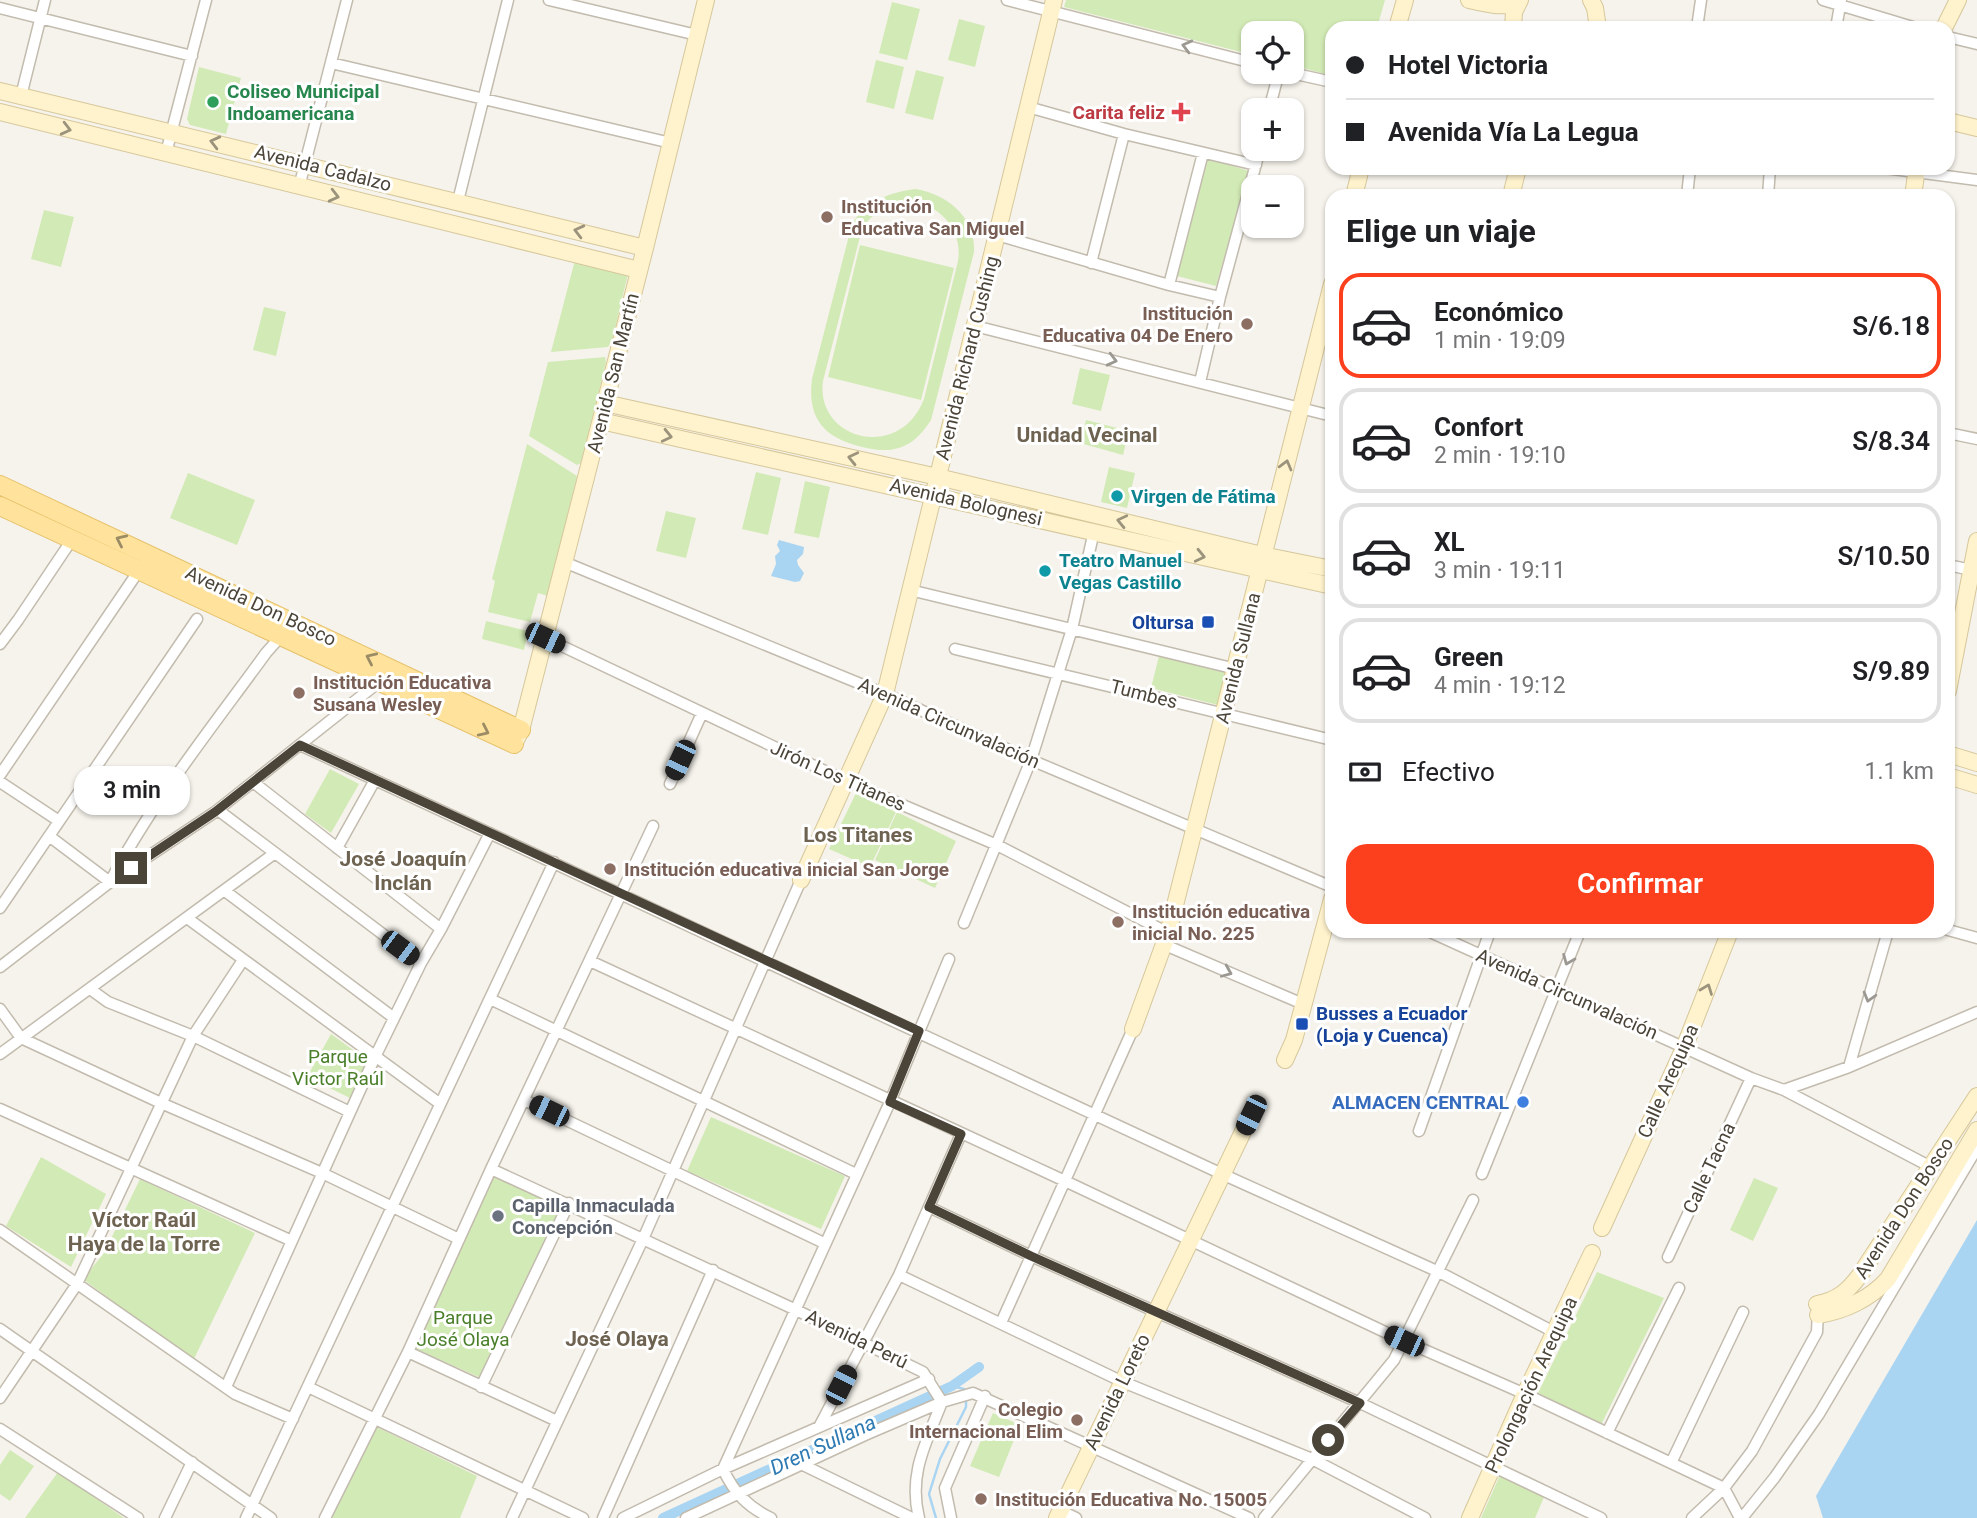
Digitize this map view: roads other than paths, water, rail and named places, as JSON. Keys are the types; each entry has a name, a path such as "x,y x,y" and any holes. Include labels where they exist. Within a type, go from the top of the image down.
{"main road":[{"name":"Avenida Don Bosco","path":"0,485 149,554 517,737"},
{"name":"Avenida Don Bosco","path":"0,506 379,682 517,737"}],"street":[{"path":"21,96 46,0"},
{"path":"166,153 206,0"},
{"path":"299,187 347,0"},
{"path":"458,201 508,0"},
{"path":"549,0 697,35"},
{"name":"Avenida San Martín","path":"517,737 601,421 706,0"},
{"path":"1007,0 1053,6 1241,60"},
{"path":"1399,21 1405,0"},
{"path":"1469,0 1489,5 1502,12 1510,21"},
{"path":"1591,0 1597,21"},
{"path":"1698,21 1701,0"},
{"path":"1823,0 1841,3 1895,21"},
{"path":"1948,21 1958,0"},
{"path":"1489,5 1519,1 1514,21"},
{"path":"1837,21 1841,3"},
{"name":"Avenida Richard Cushing","path":"512,1518 643,1239 885,694 1053,6"},
{"path":"0,8 192,56"},
{"path":"1955,39 1977,44"},
{"path":"331,63 671,143"},
{"path":"1304,76 1325,80"},
{"name":"Avenida Cadalzo","path":"0,91 645,248"},
{"path":"1028,107 1124,134 1256,165"},
{"name":"Avenida Cadalzo","path":"0,112 639,270"},
{"path":"1955,123 1977,128"},
{"path":"1091,263 1124,134"},
{"path":"1170,285 1203,153"},
{"path":"1200,382 1257,161"},
{"path":"1947,175 1977,180"},
{"path":"997,235 1220,297"},
{"name":"Avenida Sullana","path":"1133,1029 1166,939 1325,321"},
{"path":"975,326 1325,414"},
{"name":"Avenida Bolognesi","path":"605,403 938,477 1261,562 1325,584"},
{"name":"Avenida Bolognesi","path":"601,421 1094,531 1261,562 1325,568"},
{"path":"1955,434 1977,439"},
{"path":"964,923 1031,760 1072,629 1094,531"},
{"path":"0,644 73,538"},
{"path":"1955,659 1974,571 1977,541"},
{"path":"0,775 141,570 149,554"},
{"name":"Avenida Circunvalación","path":"564,562 885,694 1031,760 1325,884"},
{"path":"1955,567 1974,571"},
{"path":"911,590 1236,670"},
{"path":"0,908 197,619"},
{"path":"110,883 123,858 183,768 281,636"},
{"name":"Jirón Los Titanes","path":"545,638 846,781 997,845 1166,939 1303,1004"},
{"name":"Tumbes","path":"955,649 1325,738"},
{"path":"0,967 110,883 218,810 379,682"},
{"path":"670,784 702,713"},
{"path":"300,745 1222,1174 1439,1272 1554,1332"},
{"path":"1955,756 1977,764"},
{"path":"1955,778 1977,785"},
{"path":"337,848 375,779"},
{"path":"0,782 59,821"},
{"path":"253,782 441,929"},
{"path":"218,810 421,963"},
{"path":"325,1518 408,1352 653,826"},
{"path":"226,1387 375,1057 490,833"},
{"path":"49,836 110,883"},
{"path":"0,1054 275,853"},
{"path":"246,1518 554,862"},
{"path":"225,891 394,1018"},
{"path":"187,918 439,1104"},
{"path":"1285,1060 1294,1040 1325,924"},
{"path":"1955,932 1977,939"},
{"name":"Avenida Circunvalación","path":"1444,938 1751,1078 1784,1090 1931,1167"},
{"path":"1419,1131 1488,938"},
{"path":"1482,1174 1577,938"},
{"name":"Calle Arequipa","path":"1601,1228 1684,1048 1727,938"},
{"path":"1849,1067 1886,938"},
{"path":"725,1473 794,1308 890,1102 949,959"},
{"path":"0,1398 77,1284 193,1036 243,960"},
{"path":"590,961 1724,1488 1741,1518 1775,1477 1819,1414 1977,1148"},
{"path":"90,989 108,1002 193,1036 350,1112"},
{"path":"490,999 856,1174"},
{"path":"1784,1090 1849,1067 1975,1013 1977,1002"},
{"path":"0,1009 21,1038 322,1173 459,1239"},
{"path":"1001,1323 1133,1029"},
{"name":"Calle Tacna","path":"1668,1257 1751,1078"},
{"name":"Avenida Don Bosco","path":"1817,1309 1850,1288 1977,1097"},
{"path":"524,1100 824,1243"},
{"path":"0,1109 292,1241"},
{"name":"Avenida Loreto","path":"1059,1514 1251,1115"},
{"name":"Avenida Don Bosco","path":"1817,1309 1841,1310 1881,1287 1977,1130"},
{"path":"819,1427 899,1275 961,1134"},
{"name":"Avenida Perú","path":"491,1169 794,1308 923,1372 931,1383"},
{"path":"1264,1518 1394,1360 1473,1200"},
{"path":"481,1387 569,1203"},
{"path":"929,1207 1031,1256 1360,1403 1601,1518"},
{"path":"0,1230 235,1394 293,1419"},
{"name":"Prolongación Arequipa","path":"1470,1518 1592,1253"},
{"path":"603,1518 713,1270"},
{"path":"899,1275 1123,1382 1312,1459 1425,1518"},
{"path":"1607,1433 1679,1289"},
{"path":"1692,1518 1724,1488 1752,1451 1772,1418 1817,1332 1817,1309"},
{"path":"1671,1463 1743,1312"},
{"path":"0,1329 271,1518"},
{"path":"408,1352 557,1421"},
{"path":"623,1518 725,1473 819,1427 931,1383 941,1400 915,1478 914,1498 919,1518"},
{"path":"308,1387 583,1518"},
{"path":"686,1518 941,1400 973,1393 985,1396 1249,1518"},
{"path":"951,1518 945,1488 985,1396"},
{"path":"0,1429 138,1518"},
{"path":"165,1518 192,1462"},
{"path":"802,1464 912,1518"},
{"path":"725,1473 736,1493 752,1508 771,1518"},
{"path":"1059,1514 1076,1518"}],"water":[{"path":"779,540 804,547 803,554 797,560 804,573 800,581 771,576 776,564 775,556 780,551 777,545"},
{"path":"1977,1220 1977,1518 1823,1518 1816,1496"}],"waterway":[{"name":"Dren Sullana","path":"663,1518 952,1386 979,1367"},
{"path":"952,1386 964,1391"},
{"path":"936,1518 929,1494 940,1459 966,1407 966,1397"}],"place":[{"name":"Coliseo Municipal Indoamericana","path":"213,102"},
{"name":"Carita feliz","path":"1181,112"},
{"name":"Institución Educativa San Miguel","path":"827,217"},
{"name":"Institución Educativa 04 De Enero","path":"1247,324"},
{"name":"Virgen de Fátima","path":"1117,496"},
{"name":"Teatro Manuel Vegas Castillo","path":"1045,571"},
{"name":"Oltursa","path":"1208,622"},
{"name":"Institución Educativa Susana Wesley","path":"299,693"},
{"name":"Institución educativa inicial San Jorge","path":"610,869"},
{"name":"Institución educativa inicial No. 225","path":"1118,922"},
{"name":"Busses a Ecuador (Loja y Cuenca)","path":"1302,1024"},
{"name":"ALMACEN CENTRAL","path":"1523,1102"},
{"name":"Capilla Inmaculada Concepción","path":"498,1216"},
{"name":"Colegio Internacional Elim","path":"1077,1420"},
{"name":"Institución Educativa No. 15005","path":"981,1499"}],"district":[{"name":"Unidad Vecinal","path":"1087,435"},
{"name":"Los Titanes","path":"858,835"},
{"name":"José Joaquín Inclán","path":"403,871"},
{"name":"Víctor Raúl Haya de la Torre","path":"144,1232"},
{"name":"José Olaya","path":"617,1339"}],"park label":[{"name":"Parque Victor Raúl","path":"338,1067"},
{"name":"Parque José Olaya","path":"463,1328"}]}
